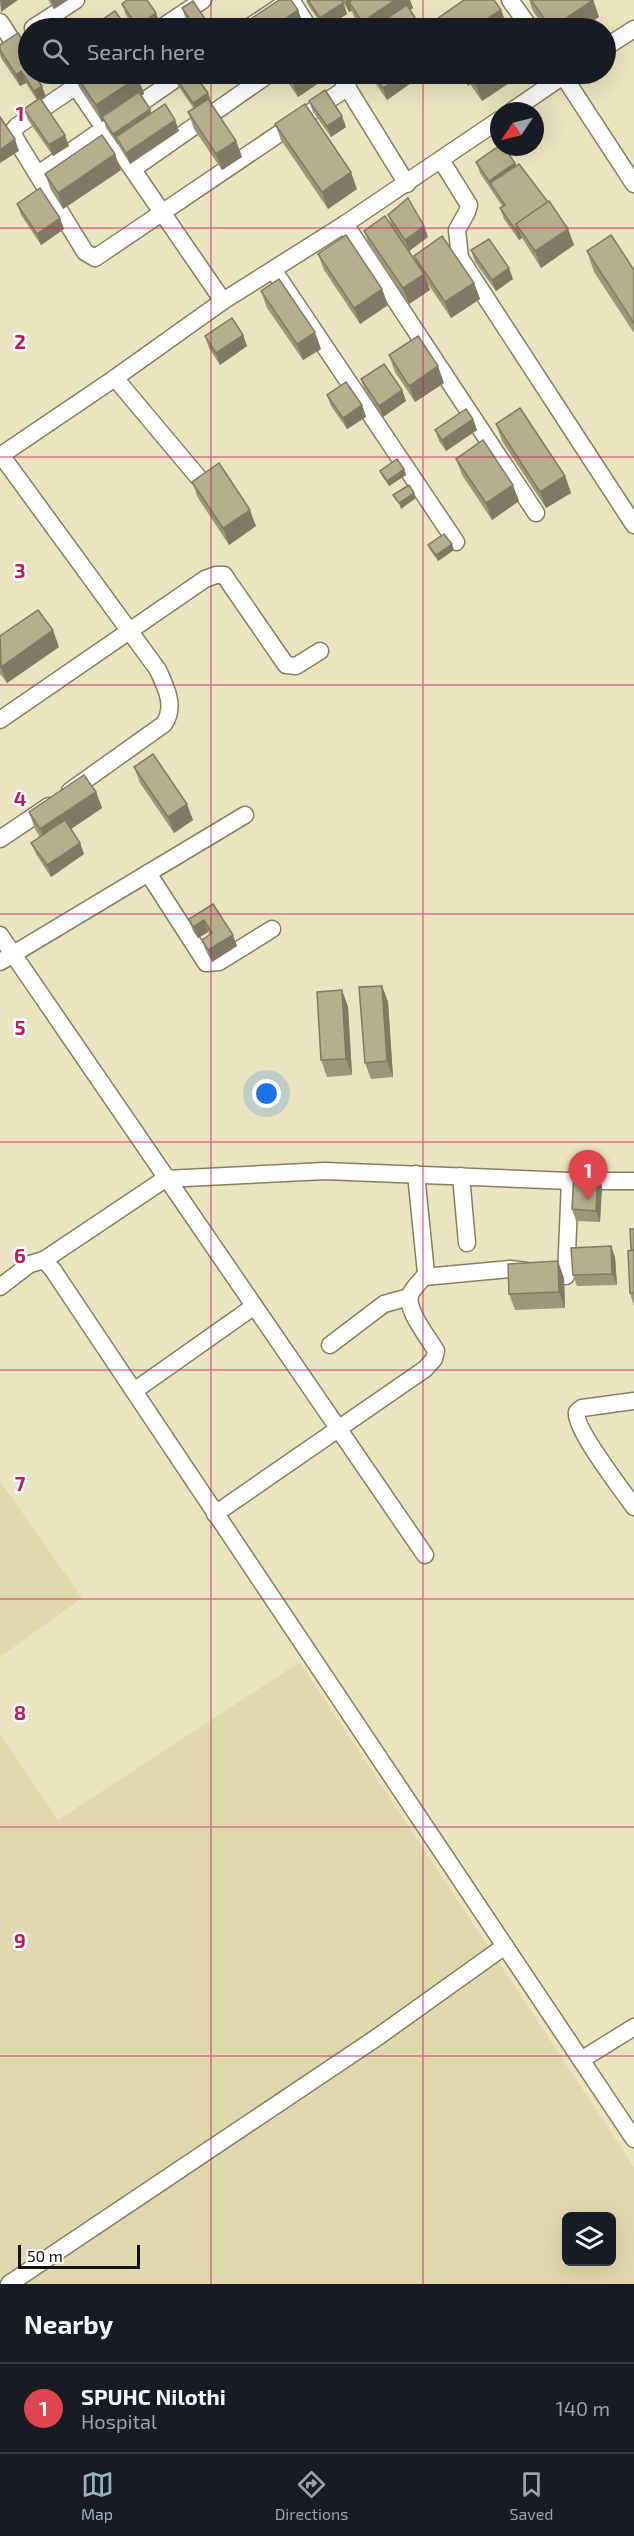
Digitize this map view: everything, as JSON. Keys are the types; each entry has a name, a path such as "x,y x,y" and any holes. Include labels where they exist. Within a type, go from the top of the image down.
{"street":[{"path":"49,18 76,0"},
{"path":"176,18 203,0"},
{"path":"263,18 290,0 302,18"},
{"path":"510,0 523,18"},
{"path":"0,22 7,46"},
{"path":"616,41 634,29"},
{"path":"67,84 13,131 15,138 85,252 92,258 101,255 163,214 339,84"},
{"path":"75,84 223,302"},
{"path":"38,174 168,84"},
{"path":"133,169 255,84"},
{"path":"346,84 407,184"},
{"path":"525,102 550,84"},
{"path":"571,84 633,179"},
{"path":"0,839 156,732 170,715 167,689 158,670 0,455 223,302 407,184 490,126"},
{"path":"441,160 469,205 457,230 460,258 634,525"},
{"path":"345,224 536,513"},
{"path":"274,271 456,542"},
{"path":"115,378 198,477"},
{"path":"0,720 205,579 221,574 224,575 286,665 296,666 320,651"},
{"path":"6,957 245,814"},
{"path":"148,873 206,963 219,962 272,929"},
{"path":"0,935 6,957 165,1179 424,1555"},
{"path":"0,1286 30,1264 44,1260 165,1179 283,1172 634,1181"},
{"path":"330,1345 384,1304 409,1298 424,1277 426,1263 416,1174"},
{"path":"460,1176 466,1243"},
{"path":"424,1277 510,1269 566,1276 570,1181"},
{"path":"44,1260 634,2139"},
{"path":"215,1514 425,1369 434,1359 435,1352 413,1314 409,1298"},
{"path":"134,1391 253,1307"},
{"path":"634,1401 582,1408 577,1412 576,1417 585,1435 634,1507"},
{"path":"9,2284 379,2036 505,1946"},
{"path":"581,2060 634,2027"}],"shaded area":[{"path":"0,1481 82,1598 0,1657"},
{"path":"300,1662 634,2167 634,2284 0,2284 0,1734 58,1820"}],"building":[{"path":"127,0 147,0 156,13 149,18 132,18 122,4"},
{"path":"279,0 291,0 298,10 286,18 252,18"},
{"path":"308,0 342,0 343,3 320,18"},
{"path":"352,0 395,0 368,18 359,18 349,2"},
{"path":"464,0 494,0 501,10 488,18 438,18"},
{"path":"531,0 593,0 566,18 544,18"},
{"path":"193,1 204,18 189,18 182,8"},
{"path":"407,5 415,18 388,18"},
{"path":"115,11 120,18 104,18"},
{"path":"18,33 18,73 16,75 0,50 0,45"},
{"path":"29,84 41,84 42,86 34,91"},
{"path":"82,84 128,84 96,105"},
{"path":"180,84 201,84 208,93 193,103"},
{"path":"325,90 342,116 327,126 309,101"},
{"path":"139,92 150,109 113,134 102,117"},
{"path":"40,98 65,135 49,145 24,109"},
{"path":"208,99 236,141 216,154 188,112"},
{"path":"165,104 175,120 126,153 116,137"},
{"path":"305,104 351,172 322,192 275,124"},
{"path":"0,117 15,139 0,150"},
{"path":"102,135 115,154 58,193 45,174"},
{"path":"490,152 490,156 510,156 515,163 489,181 476,162"},
{"path":"519,164 548,202 516,224 515,229 500,208 505,205 490,183"},
{"path":"40,188 60,218 37,234 17,204"},
{"path":"408,198 424,226 405,240 388,215"},
{"path":"549,201 568,229 535,251 516,224"},
{"path":"385,216 424,274 403,288 364,231"},
{"path":"346,235 382,289 354,308 318,254"},
{"path":"611,235 634,270 634,323 587,251"},
{"path":"442,236 474,283 445,302 414,256"},
{"path":"489,239 509,268 492,280 471,250"},
{"path":"279,279 315,332 297,344 261,291"},
{"path":"232,318 243,335 216,353 205,336"},
{"path":"418,336 438,366 409,386 389,355"},
{"path":"384,364 402,390 379,406 361,379"},
{"path":"346,382 362,405 343,418 327,395"},
{"path":"520,408 565,476 540,492 496,424"},
{"path":"466,409 473,419 442,440 435,430"},
{"path":"483,440 513,485 486,503 456,459"},
{"path":"397,459 404,469 387,481 380,471"},
{"path":"219,463 250,510 223,528 192,482"},
{"path":"409,485 414,493 399,503 393,495"},
{"path":"444,534 452,544 436,555 428,545"},
{"path":"38,610 53,630 1,667 0,636"},
{"path":"153,754 187,804 168,817 134,767"},
{"path":"84,775 96,792 40,829 29,812"},
{"path":"65,820 80,843 47,865 31,843"},
{"path":"213,904 233,935 208,950 202,940 212,933 204,920 193,927 189,919"},
{"path":"382,986 387,1061 365,1063 359,987"},
{"path":"342,990 346,1059 321,1060 317,992"},
{"path":"574,1173 598,1175 596,1211 572,1209"},
{"path":"630,1229 634,1229 634,1250 631,1250"},
{"path":"611,1246 612,1274 573,1275 571,1248"},
{"path":"634,1250 634,1293 630,1293 628,1251"},
{"path":"558,1261 559,1292 509,1294 508,1264"}],"place":[{"name":"SPUHC Nilothi","path":"588,1200"}]}
